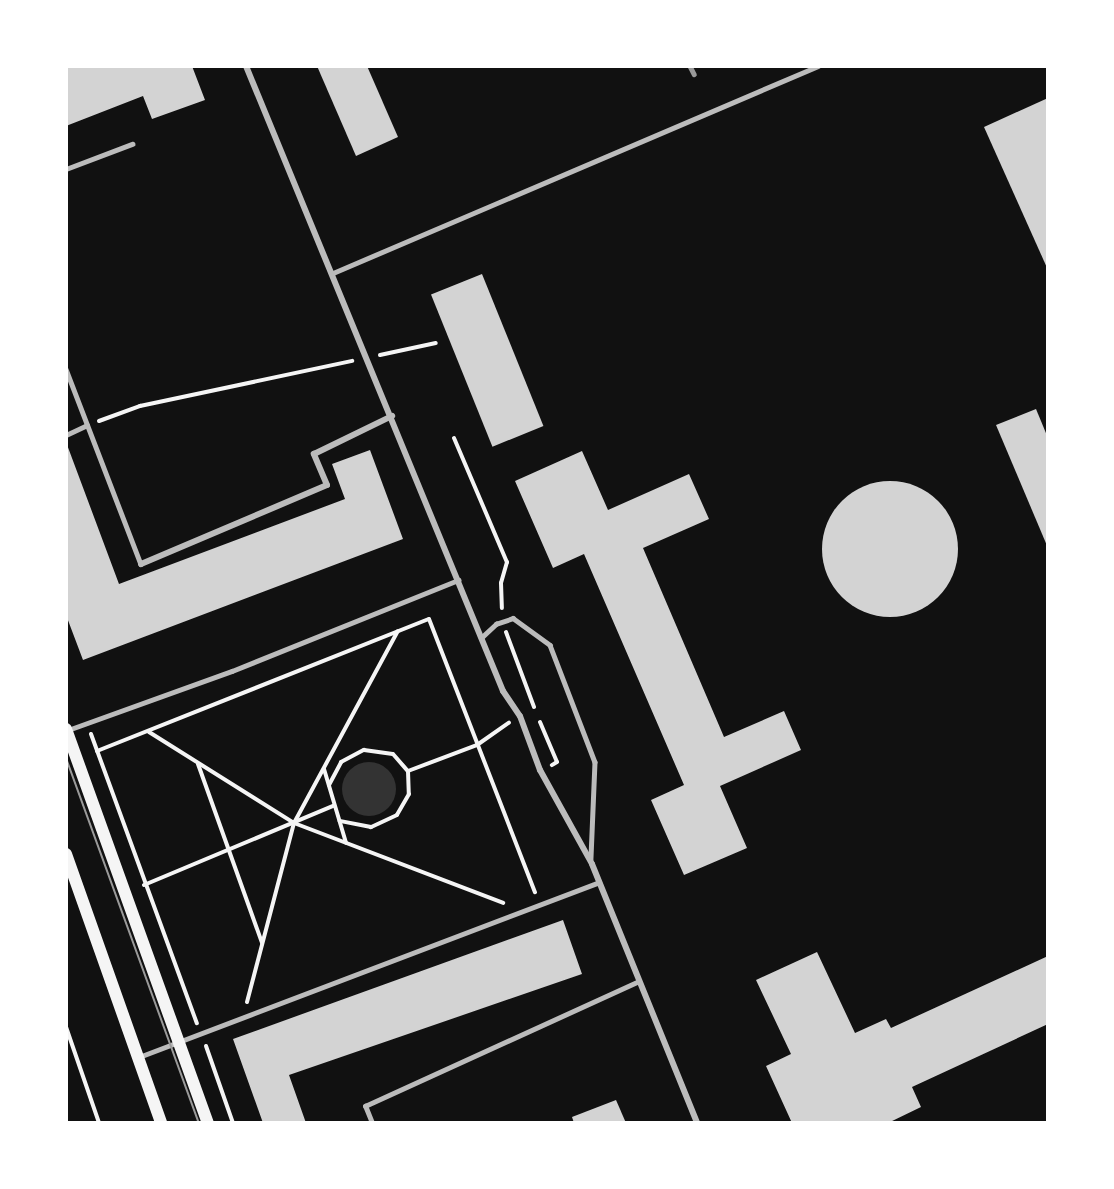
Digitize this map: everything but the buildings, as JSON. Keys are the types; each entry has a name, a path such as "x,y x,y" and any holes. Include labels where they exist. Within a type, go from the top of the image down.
{"main road":[{"path":"66,730 208,1123"},
{"path":"66,854 161,1123"}],"street":[{"path":"246,66 460,579 481,639 503,691 520,716 540,770 592,864 637,981 697,1123"},
{"path":"141,564 327,485 314,454 392,416"}],"lane":[{"path":"333,273 818,66"},
{"path":"66,169 132,144"},
{"path":"66,369 141,564"},
{"path":"66,435 87,425"},
{"path":"66,730 232,671 460,579"},
{"path":"481,639 502,622 513,618 550,645 595,762 592,864"},
{"path":"138,1057 199,1031 599,882"},
{"path":"372,1123 365,1106 637,981"}],"path":[{"path":"87,425 140,406 436,343"},
{"path":"454,438 507,562 501,583 502,622 557,762"},
{"path":"97,751 429,619 536,893 525,897"},
{"path":"247,1002 294,823 399,631"},
{"path":"408,771 477,744 520,716"},
{"path":"87,722 144,885 199,1031"},
{"path":"149,732 294,823 504,904"},
{"path":"329,785 341,762 364,750 393,754 408,771 409,794 397,815 371,827 340,821"},
{"path":"197,762 263,944"},
{"path":"324,769 333,806 346,843"},
{"path":"144,885 333,806"},
{"path":"493,908 514,900"},
{"path":"237,1006 258,998"},
{"path":"196,1020 206,1016"},
{"path":"66,1027 99,1123"},
{"path":"209,1054 233,1123"}],"shaded area":[{"path":"369,762 379,764 388,770 394,779 396,789 394,799 388,808 379,814 369,816 359,814 350,808 344,799 342,789 344,779 350,770 359,764"}],"tram line":[{"path":"66,757 199,1123"}],"railway":[{"path":"690,66 694,74"}]}
